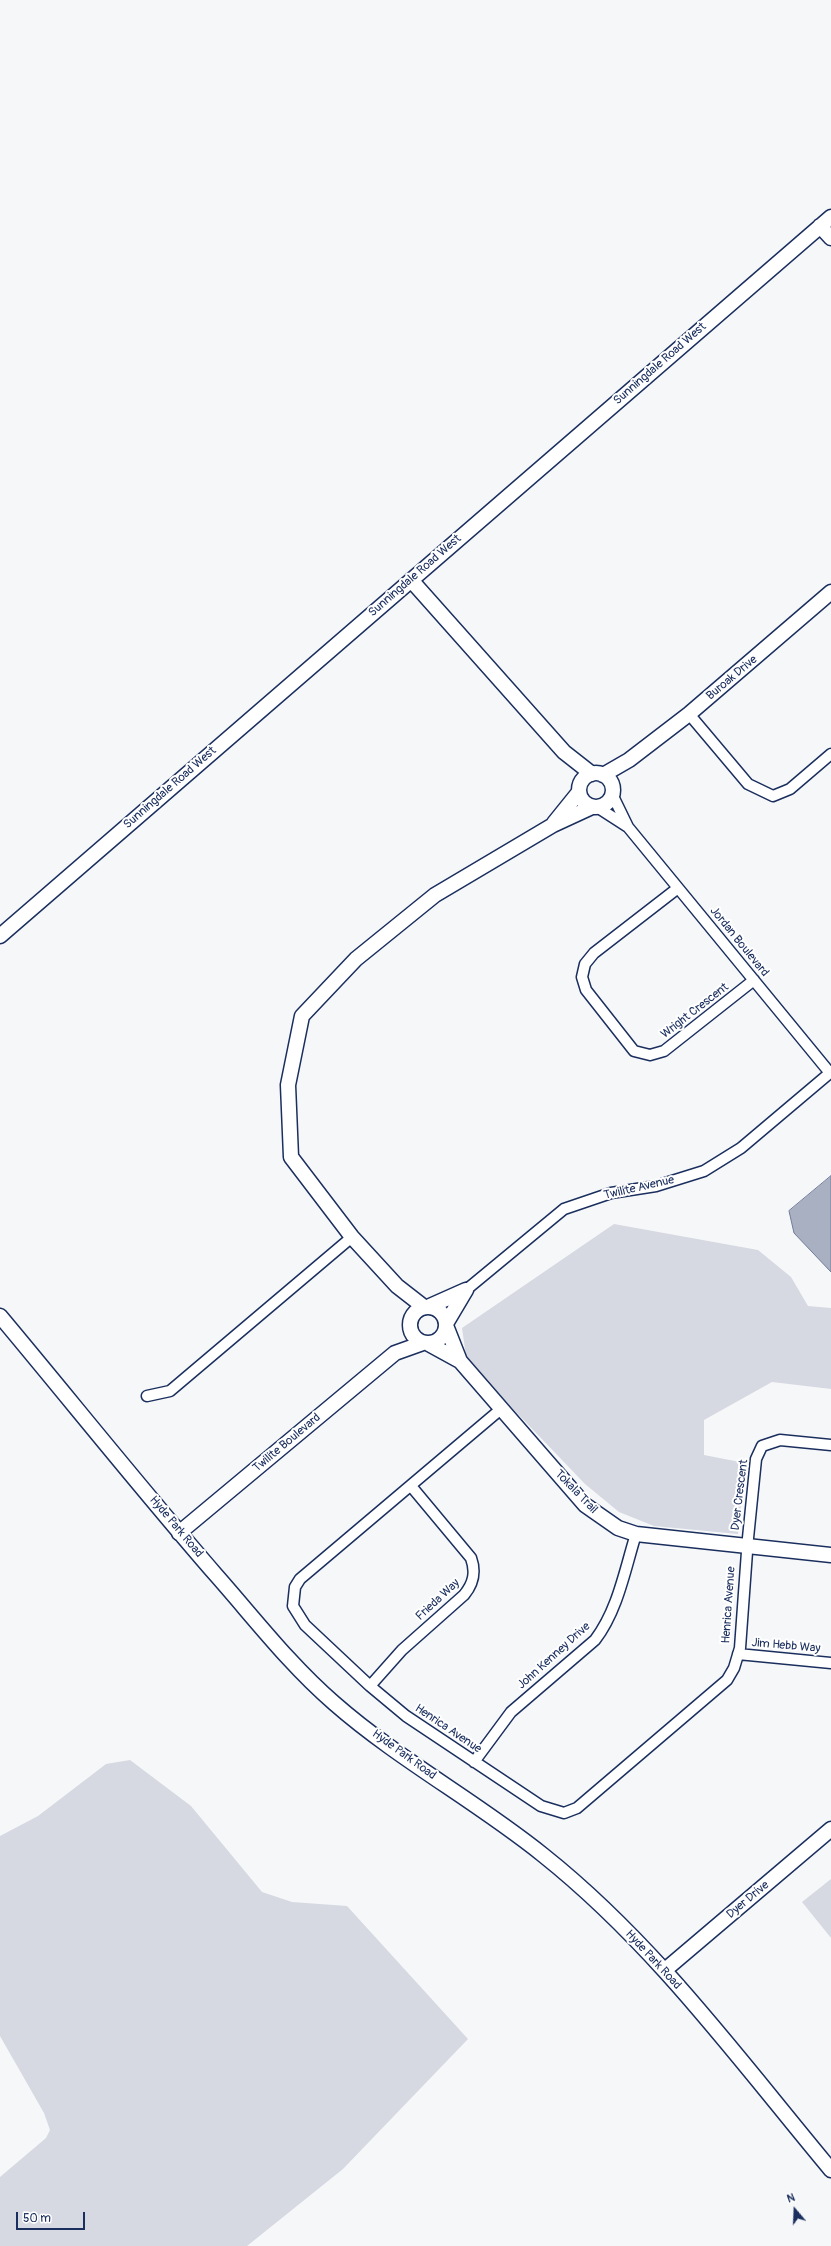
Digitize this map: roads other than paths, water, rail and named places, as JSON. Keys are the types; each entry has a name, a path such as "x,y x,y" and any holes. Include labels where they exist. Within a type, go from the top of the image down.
{"street":[{"name":"Sunningdale Road West","path":"0,936 831,217"},
{"path":"820,226 831,238"},
{"path":"397,1286 410,1322 413,1336 426,1343 441,1339 447,1325 441,1312 427,1307 397,1286 352,1238 291,1157 288,1085 302,1016 356,959 435,896 553,825 607,803 605,782 564,752 411,580"},
{"name":"Buroak Drive","path":"605,782 629,760 689,714 831,592"},
{"path":"689,714 748,784 773,796 790,789 831,754"},
{"path":"564,752 580,789 583,801 595,807"},
{"path":"553,825 580,789 586,777 605,782"},
{"name":"Jordan Boulevard","path":"605,782 628,827 830,1073"},
{"name":"Jordan Boulevard","path":"595,807 628,827"},
{"name":"Wright Crescent","path":"678,888 594,953 585,964 582,977 586,990 634,1051 650,1056 664,1051 754,980"},
{"name":"Twilite Avenue","path":"427,1307 466,1290 564,1209 611,1193 656,1186 704,1171 742,1148 830,1073"},
{"path":"147,1396 170,1391 352,1238"},
{"name":"Twilite Avenue","path":"447,1325 466,1290"},
{"path":"410,1322 414,1313 427,1307"},
{"name":"Hyde Park Road","path":"0,1316 180,1533 276,1644 335,1704 428,1773 542,1854 591,1896 665,1970 831,2170"},
{"name":"Twilite Boulevard","path":"180,1533 394,1353 410,1322"},
{"name":"Tokala Trail","path":"447,1325 460,1361 585,1505 618,1528 636,1534 831,1555"},
{"name":"Twilite Boulevard","path":"394,1353 426,1343"},
{"name":"Tokala Trail","path":"426,1343 460,1361"},
{"name":"Henrica Avenue","path":"501,1409 300,1579 293,1597 293,1606 305,1625 370,1686 406,1716 541,1806 564,1813 577,1808 727,1680 734,1668 738,1654 747,1546"},
{"name":"Dyer Crescent","path":"747,1546 756,1459 762,1446 780,1440 831,1445"},
{"name":"Frieda Way","path":"370,1686 402,1650 464,1595 470,1588 474,1578 475,1568 471,1558 411,1486"},
{"name":"John Kenney Drive","path":"474,1762 511,1712 595,1640 603,1630 610,1616 636,1534"},
{"name":"Jim Hebb Way","path":"738,1654 831,1663"},
{"name":"Dyer Drive","path":"665,1970 831,1830"}],"water":[{"path":"831,1176 831,1272 794,1233 789,1211"}]}
